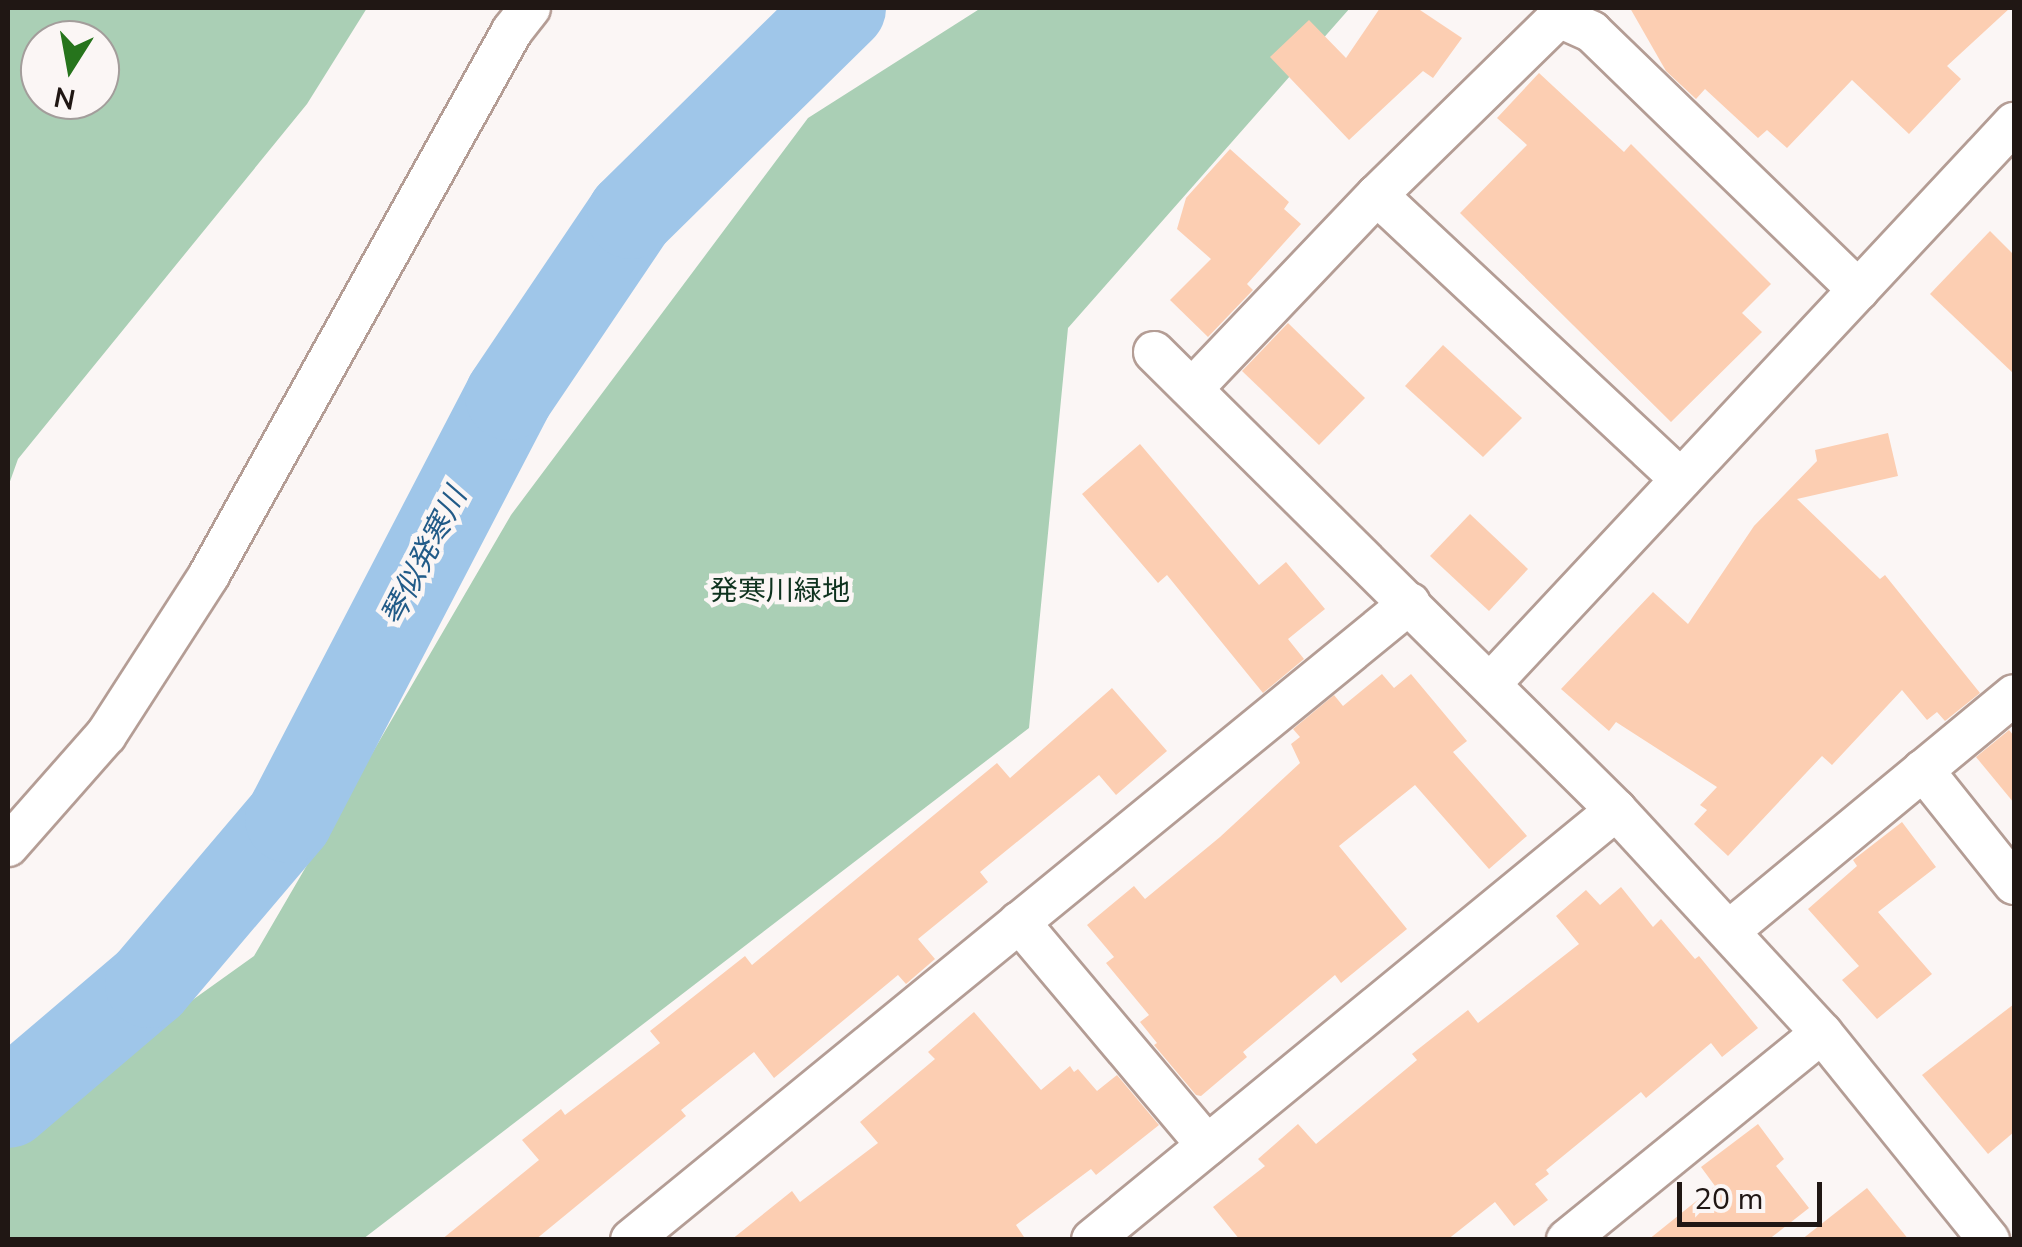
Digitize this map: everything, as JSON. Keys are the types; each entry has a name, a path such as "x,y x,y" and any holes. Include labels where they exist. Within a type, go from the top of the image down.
{"street":[{"path":"8,846 106,735 210,575 512,31 530,8"},
{"path":"1192,389 1377,195 1559,17 1592,32 1858,290"},
{"path":"1490,684 2014,123"},
{"path":"1377,195 1681,480"},
{"path":"1154,352 1616,810 1822,1032 1983,1237"},
{"path":"631,1240 1410,603"},
{"path":"1729,932 2014,695"},
{"path":"1923,770 2014,884"},
{"path":"1092,1240 1616,810"},
{"path":"1019,922 1207,1145"},
{"path":"1568,1240 1822,1032"}],"green space":[{"path":"8,8 367,8 307,104 18,459 8,487"},
{"name":"発寒川緑地","path":"981,8 1350,8 1068,328 1029,728 363,1239 8,1239 8,1132 254,956 511,515 808,118"}],"building":[{"path":"1380,8 1417,8 1462,38 1433,78 1423,71 1349,140 1270,57 1309,20 1346,58"},
{"path":"1630,8 2010,8 1947,66 1961,79 1909,134 1852,80 1787,148 1767,130 1758,138 1705,89 1696,99 1666,71"},
{"path":"1539,73 1624,152 1631,144 1771,284 1742,313 1762,332 1671,422 1460,213 1527,145 1497,118"},
{"path":"1230,149 1289,202 1284,209 1301,224 1247,284 1253,290 1208,337 1170,300 1211,259 1177,229 1186,198"},
{"path":"1990,231 2014,255 2014,374 1930,294"},
{"path":"1288,323 1365,398 1319,445 1242,371"},
{"path":"1443,345 1522,418 1483,457 1405,386"},
{"path":"1888,433 1898,476 1797,499 1880,579 1885,575 1980,693 1945,721 1937,712 1927,720 1902,690 1832,765 1822,756 1728,856 1694,824 1707,810 1700,805 1717,787 1616,722 1609,731 1561,689 1653,592 1688,624 1754,526 1817,461 1815,450"},
{"path":"1140,444 1259,585 1286,562 1325,609 1288,639 1304,659 1263,693 1167,575 1158,583 1082,494"},
{"path":"1470,514 1528,569 1489,611 1430,556"},
{"path":"1382,674 1394,688 1411,674 1467,741 1453,752 1527,836 1489,869 1415,785 1339,846 1407,929 1341,983 1335,975 1243,1052 1247,1057 1201,1096 1196,1095 1154,1045 1157,1043 1140,1022 1149,1015 1106,963 1114,957 1087,925 1134,886 1145,899 1220,837 1300,763 1291,744 1300,737 1293,729 1334,695 1343,706"},
{"path":"1112,688 1167,751 1116,795 1099,775 980,872 988,882 918,939 935,959 906,984 898,975 774,1078 754,1052 681,1110 686,1116 535,1240 441,1240 539,1160 522,1140 561,1109 565,1115 660,1043 650,1031 745,956 752,965 997,763 1010,778"},
{"path":"2009,730 2014,736 2014,803 1976,757"},
{"path":"1902,822 1936,867 1878,912 1932,974 1877,1019 1842,980 1859,966 1808,909 1857,866 1853,860"},
{"path":"1621,887 1653,927 1661,919 1695,959 1699,956 1758,1028 1722,1057 1711,1043 1646,1098 1641,1092 1546,1170 1549,1174 1535,1184 1548,1200 1514,1226 1495,1202 1447,1240 1240,1240 1213,1207 1265,1166 1258,1159 1298,1124 1316,1144 1417,1060 1412,1054 1468,1010 1478,1023 1579,944 1556,916 1586,890 1600,905"},
{"path":"2014,1004 2014,1132 1988,1154 1922,1075"},
{"path":"974,1012 1041,1090 1070,1066 1074,1072 1078,1069 1097,1091 1117,1075 1159,1125 1096,1175 1091,1169 1016,1225 1026,1240 731,1240 792,1191 800,1202 878,1143 860,1122 935,1059 928,1052"},
{"path":"1758,1124 1784,1159 1776,1166 1809,1208 1768,1240 1648,1240 1715,1186 1701,1167"},
{"path":"1867,1188 1909,1240 1801,1240"}],"waterway":[{"name":"琴似発寒川","path":"8,1104 149,984 289,819 509,396 631,215 842,8"}]}
